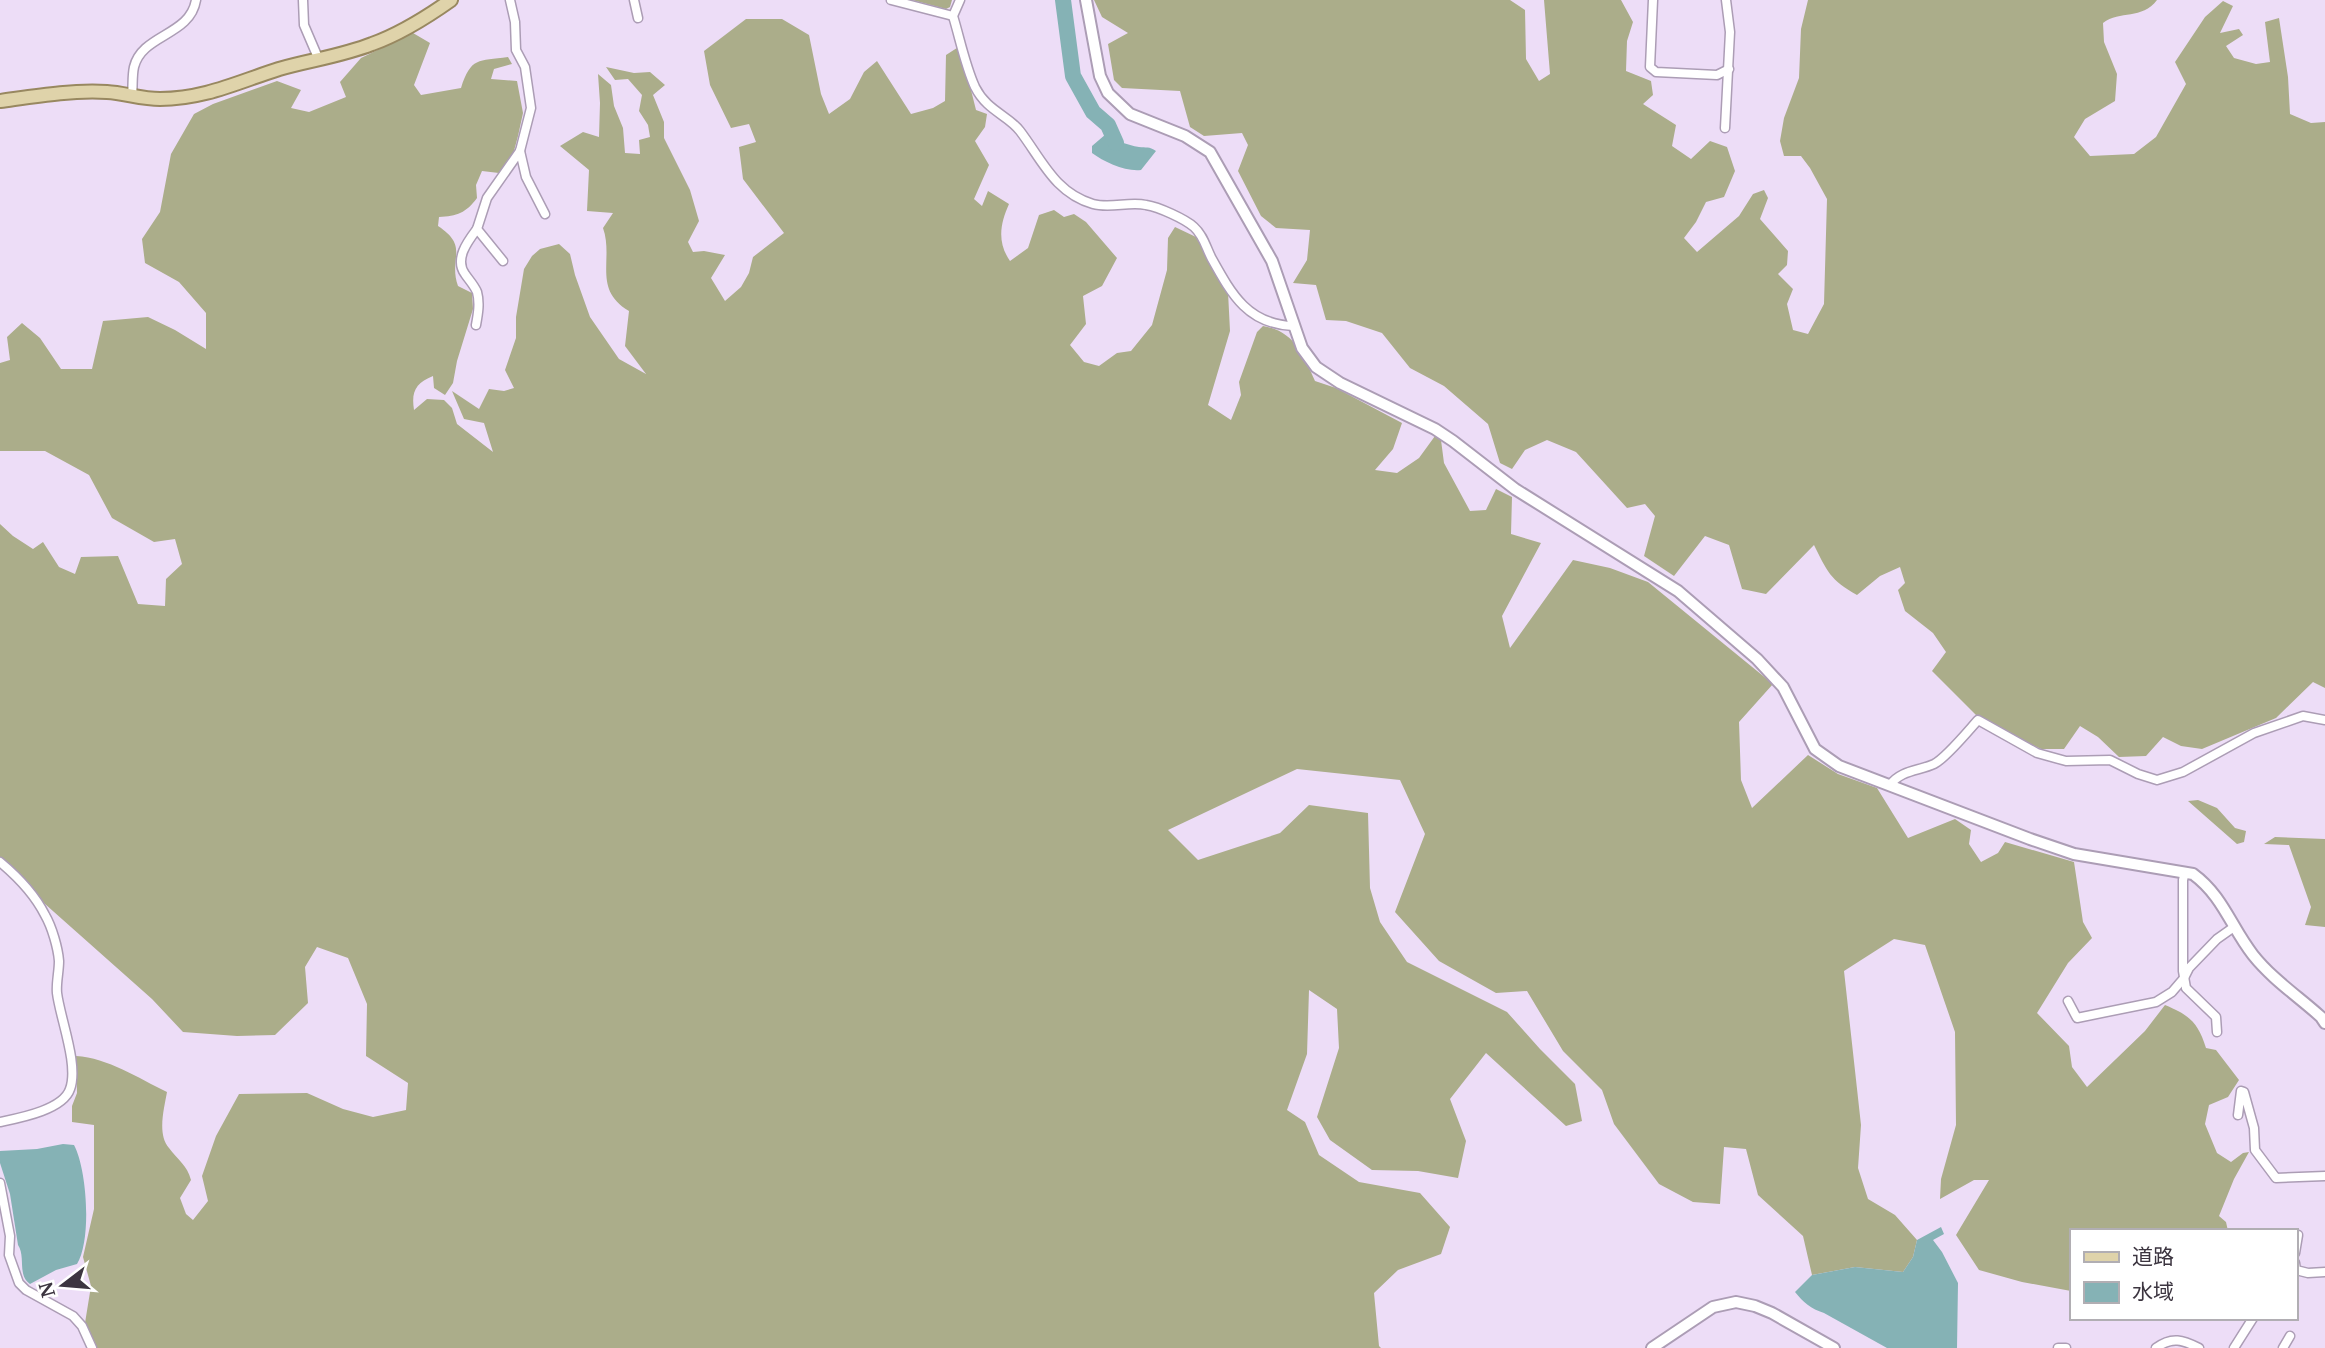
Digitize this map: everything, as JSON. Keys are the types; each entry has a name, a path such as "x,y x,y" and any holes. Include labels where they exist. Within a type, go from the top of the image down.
{"main road":[{"path":"0,101 70,91 110,92 159,99 198,95 247,82 279,69 373,44 430,15 452,0"}],"street":[{"path":"132,95 134,65 142,53 155,41 185,22 192,14 196,0"},
{"path":"303,0 304,25 319,60"},
{"path":"476,325 479,308 477,293 463,271 461,260 464,246 477,229 487,198 520,151 531,108 525,67 516,50 510,0"},
{"path":"634,0 638,18"},
{"path":"891,0 953,16"},
{"path":"960,0 953,16 975,86 996,113 1019,129 1045,170 1076,197 1094,205 1146,205 1185,221 1202,237 1210,257 1237,300 1257,318 1280,326 1293,326"},
{"path":"1086,0 1100,76 1108,93 1130,114 1185,136 1210,152 1272,261 1302,348 1324,373 1435,429 1515,489 1678,591 1757,659 1783,687 1815,749 1839,766 2074,854 2193,874 2208,885 2221,902 2254,956 2325,1023"},
{"path":"1653,0 1650,67 1656,72 1717,75 1729,69"},
{"path":"1725,128 1730,32 1726,0"},
{"path":"520,151 526,177 545,214"},
{"path":"477,229 503,261"},
{"path":"1890,785 1895,778 1909,771 1936,763 1978,720 2037,753 2066,761 2110,761 2157,780 2183,772 2254,733 2303,716 2325,720"},
{"path":"0,862 32,894 47,917 59,960 57,992 70,1052 71,1082 70,1091 57,1103 33,1114 0,1122"},
{"path":"2185,872 2184,978 2186,988 2217,1017 2217,1032"},
{"path":"2068,1001 2077,1018 2156,1002 2172,992 2189,968 2217,939 2234,927"},
{"path":"2238,1115 2241,1091 2244,1092 2254,1128 2255,1150 2276,1178 2325,1176"},
{"path":"0,1183 10,1236 9,1255 19,1283 26,1290 73,1316 82,1326 92,1348"},
{"path":"2297,1241 2298,1235"},
{"path":"2297,1270 2325,1272"},
{"path":"1652,1348 1713,1307 1736,1301 1772,1313 1834,1348"},
{"path":"2234,1348 2252,1320"},
{"path":"2283,1348 2290,1336"},
{"path":"2157,1348 2166,1341 2181,1339 2199,1348"},
{"path":"2059,1348 2066,1348"}],"shaded area":[{"path":"912,0 952,0 950,7 946,9"},
{"path":"1094,0 1510,0 1525,10 1526,59 1539,81 1550,74 1544,0 1621,0 1633,22 1627,41 1626,71 1651,81 1653,95 1643,104 1676,125 1672,146 1691,159 1710,141 1727,147 1735,171 1724,197 1706,202 1684,238 1697,252 1739,216 1753,194 1764,190 1768,198 1760,219 1788,251 1787,265 1778,274 1793,289 1787,304 1793,330 1808,334 1824,304 1827,199 1801,156 1784,156 1780,141 1784,118 1799,78 1801,29 1808,0 2157,0 2138,13 2116,17 2103,23 2104,42 2117,74 2115,101 2085,119 2074,137 2090,156 2134,154 2156,137 2186,84 2175,62 2205,17 2223,1 2233,6 2220,33 2239,29 2243,35 2226,46 2234,58 2256,64 2270,62 2265,22 2279,18 2288,77 2290,114 2311,123 2325,122 2325,688 2313,682 2276,718 2202,749 2181,746 2163,737 2146,756 2119,757 2098,737 2080,726 2064,749 2041,749 1978,717 1932,671 1946,652 1933,633 1905,611 1898,590 1905,583 1900,567 1880,576 1857,595 1830,574 1814,545 1766,594 1742,589 1729,545 1705,536 1674,576 1644,556 1655,516 1645,504 1627,508 1576,452 1547,440 1525,450 1512,469 1500,463 1488,424 1444,386 1410,368 1382,333 1346,321 1326,320 1316,285 1293,283 1307,260 1310,230 1276,228 1261,216 1238,171 1248,145 1242,133 1204,136 1190,127 1180,91 1122,88 1114,80 1108,44 1128,33 1102,17"},
{"path":"746,19 782,19 809,35 821,94 829,114 850,99 864,72 877,61 911,114 933,108 945,101 946,55 960,46 976,110 987,114 985,127 975,141 989,165 974,199 982,206 988,191 1009,204 1001,233 1003,247 1010,261 1028,248 1039,215 1054,210 1064,217 1074,214 1086,222 1117,258 1102,286 1083,296 1086,324 1070,345 1084,362 1099,366 1117,353 1131,351 1152,325 1167,270 1168,238 1175,227 1196,237 1228,292 1230,331 1208,405 1231,420 1241,395 1239,382 1257,332 1263,326 1274,329 1290,338 1296,345 1315,381 1336,388 1402,423 1393,449 1375,470 1397,473 1419,458 1435,436 1441,440 1444,463 1470,511 1486,510 1496,489 1512,497 1511,534 1541,543 1502,616 1510,648 1573,560 1610,568 1648,582 1773,684 1739,722 1741,780 1752,808 1808,755 1838,774 1877,788 1908,838 1955,819 1971,830 1969,844 1981,862 1998,853 2005,842 2074,862 2083,922 2092,938 2068,963 2037,1013 2069,1046 2072,1067 2087,1087 2145,1031 2165,1005 2192,1020 2206,1048 2216,1050 2239,1080 2228,1097 2209,1105 2205,1124 2217,1153 2231,1162 2249,1152 2234,1179 2219,1216 2226,1222 2228,1229 2070,1229 2070,1291 2022,1282 1979,1270 1956,1235 1989,1180 1974,1180 1940,1199 1941,1179 1956,1125 1955,1032 1925,945 1894,939 1844,971 1861,1125 1858,1168 1868,1199 1895,1215 1917,1240 1913,1257 1903,1272 1855,1267 1812,1275 1803,1236 1758,1195 1746,1149 1724,1147 1720,1204 1693,1202 1659,1184 1614,1124 1602,1090 1563,1051 1527,991 1496,993 1439,961 1395,912 1425,834 1400,780 1297,769 1168,830 1198,860 1280,833 1309,805 1368,813 1370,888 1380,922 1407,962 1507,1012 1575,1084 1582,1121 1566,1126 1486,1053 1450,1099 1466,1141 1458,1178 1418,1171 1372,1170 1330,1140 1317,1117 1339,1048 1337,1009 1309,990 1307,1054 1287,1110 1305,1122 1319,1155 1359,1182 1420,1193 1450,1227 1441,1254 1398,1270 1374,1293 1381,1348 97,1348 85,1323 91,1286 83,1257 94,1209 94,1125 72,1122 72,1106 77,1093 76,1056 100,1060 167,1092 162,1121 163,1136 169,1148 185,1166 191,1180 180,1198 186,1214 193,1220 208,1201 202,1176 216,1136 239,1094 307,1093 343,1109 373,1117 406,1110 408,1083 366,1056 367,1004 348,958 317,947 305,967 308,1003 275,1035 237,1036 183,1032 152,999 0,864 0,524 33,549 43,542 59,567 75,574 81,557 118,556 138,604 165,606 166,579 182,564 175,539 154,542 112,518 89,475 45,451 0,451 0,363 10,360 7,337 22,323 40,338 61,369 92,369 103,321 148,317 206,349 206,313 179,282 145,263 142,239 160,212 171,154 194,114 213,104 277,81 301,90 291,108 309,112 346,97 340,82 361,58 413,33 430,43 414,85 421,95 461,88 472,66 489,59 508,57 512,64 494,69 491,79 517,81 523,113 511,162 499,173 482,171 476,185 477,198 473,203 461,213 439,217 438,226 448,233 456,247 458,286 472,293 473,309 453,383 445,395 434,388 433,376 416,388 413,398 414,410 427,399 444,400 452,408 457,424 493,452 484,423 464,419 452,391 479,409 489,389 504,391 514,388 505,370 516,338 516,317 524,269 540,249 559,244 570,254 590,317 619,359 646,374 625,346 629,311 618,302 607,283 606,240 603,228 613,213 587,211 589,170 560,146 583,132 599,137 598,74 611,85 614,106 623,128 625,153 640,154 639,140 650,137 648,125 639,111 642,95 628,79 615,80 606,67 634,73 650,72 665,85 653,95 664,122 664,138 690,190 699,221 688,242 693,252 725,255 711,278 725,301 741,287 749,273 753,257 784,233 743,179 739,147 756,142 749,124 731,128 710,85 704,51"},
{"path":"2198,800 2217,808 2235,828 2246,831 2244,842 2237,844 2188,801"},
{"path":"2275,837 2325,839 2325,927 2305,925 2311,907 2289,845 2264,844"}],"water":[{"path":"1106,134 1126,144 1156,151 1141,170 1115,166 1092,153 1092,146"},
{"path":"74,1145 85,1187 86,1222 82,1253 77,1264 56,1270 30,1284 24,1276 10,1194 0,1163 0,1151"},
{"path":"1941,1227 1944,1234 1933,1240 1958,1283 1957,1348 1887,1348 1811,1307 1795,1292 1812,1275 1855,1267 1903,1272 1913,1257 1917,1240"}],"waterway":[{"path":"1063,0 1073,76 1093,112 1108,125 1116,143"}]}
